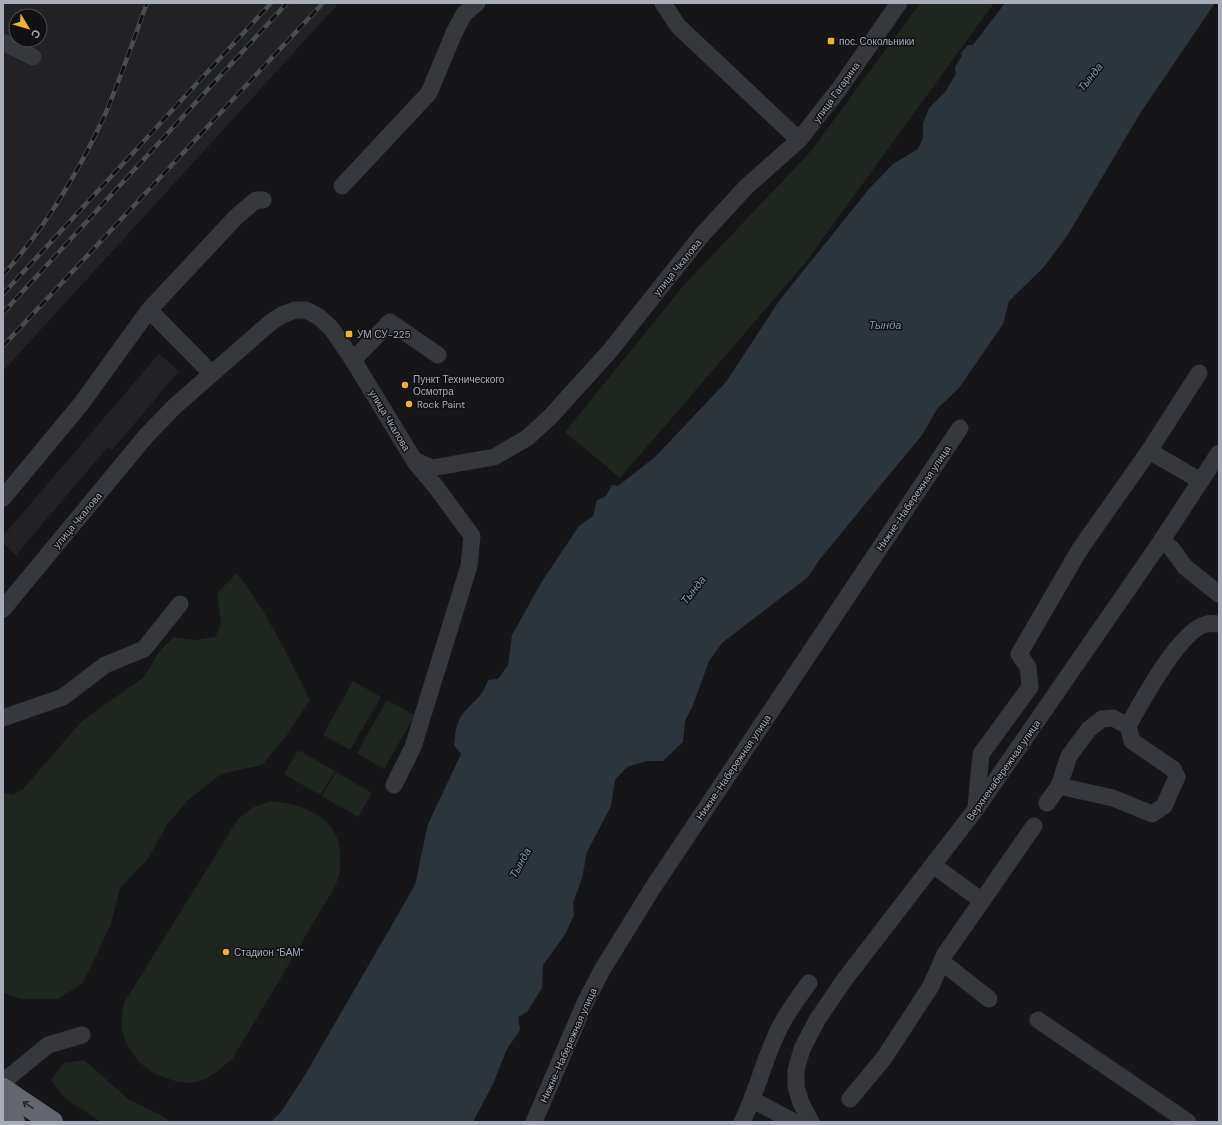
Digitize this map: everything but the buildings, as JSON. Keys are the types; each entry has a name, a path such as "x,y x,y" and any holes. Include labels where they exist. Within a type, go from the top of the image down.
{"highway":[{"path":"3,1089 52,1122"},
{"path":"3,1114 14,1122"}],"street":[{"path":"342,186 429,93 454,33 464,14 477,3"},
{"path":"663,3 678,26 799,140"},
{"name":"улица Гагарина","path":"799,140 838,89 899,3"},
{"path":"3,42 33,57"},
{"name":"улица Чкалова","path":"3,608 146,436 175,406 271,322 282,315 295,310 306,310 320,317 331,328 354,360 414,460 432,468 465,464 494,457 527,438 550,417 587,378 702,235 746,187 799,140"},
{"path":"3,498 82,404 149,310 236,217 256,200 263,200"},
{"path":"149,310 211,374"},
{"path":"354,360 390,322 438,355"},
{"path":"976,809 982,754 1030,688 1028,667 1019,654 1080,549 1150,450 1199,373"},
{"name":"Нижне-Набережная улица","path":"534,1122 584,1005 602,970 652,889 960,428"},
{"path":"1150,450 1201,481"},
{"name":"Верхненабережная улица","path":"811,1122 801,1103 796,1087 796,1070 802,1049 817,1020 845,979 976,809 1162,540 1219,453"},
{"path":"394,785 413,747 469,566 472,536 414,460"},
{"path":"1162,540 1172,549 1185,567 1219,594"},
{"path":"3,718 63,697 106,666 144,649 180,604"},
{"path":"1059,786 1113,798 1152,814 1164,806 1177,778 1173,769 1132,740 1128,726 1157,674 1192,632 1206,624 1219,624"},
{"path":"1047,803 1059,786 1069,756 1089,729 1102,719 1113,718 1128,726"},
{"path":"850,1098 892,1045 930,986 945,954 1034,826"},
{"path":"933,865 982,901"},
{"path":"942,962 989,999"},
{"path":"742,1122 753,1100 778,1030 791,1007 809,983"},
{"path":"1038,1020 1188,1122"},
{"path":"3,1082 48,1045 82,1035"},
{"path":"753,1100 794,1122"}],"shaded area":[{"path":"3,3 339,3 3,371"},
{"path":"920,3 994,3 805,263 620,478 565,432 684,285 811,151"},
{"path":"159,354 179,371 112,450 108,447 16,555 3,543 3,536"},
{"path":"237,573 258,603 310,700 285,738 262,765 221,774 189,799 167,825 147,860 120,888 111,924 83,983 58,999 20,999 3,992 3,793 12,795 22,790 82,721 144,677 161,649 174,637 195,640 215,637 221,624 217,593"},
{"path":"353,681 381,697 350,750 323,735"},
{"path":"387,700 415,715 384,769 357,753"},
{"path":"298,750 335,771 320,795 284,774"},
{"path":"336,772 372,793 358,817 322,796"},
{"name":"Стадион \"БАМ\"","path":"271,801 309,810 328,824 335,834 339,846 340,873 337,882 233,1058 213,1074 197,1082 190,1083 175,1081 163,1077 146,1068 139,1062 128,1047 121,1025 124,1003 238,819 254,807"},
{"path":"84,1060 128,1099 166,1118 169,1122 101,1122 65,1098 51,1080 64,1063"}],"water":[{"name":"Тында","path":"1005,3 1215,3 1141,112 1067,236 1043,268 1009,301 1003,324 959,388 937,409 922,435 820,559 808,577 722,643 709,661 693,705 685,721 683,742 663,761 647,761 627,767 615,780 611,806 587,852 582,878 573,903 574,915 566,933 543,965 542,988 527,1012 518,1017 520,1030 507,1049 493,1084 473,1122 271,1122 281,1112 305,1075 415,885 428,824 461,754 454,745 458,722 466,710 483,692 488,680 498,679 508,665 512,635 541,583 579,526 593,516 597,500 606,496 612,485 618,486 655,457 726,382 779,301 869,189 893,164 918,149 923,138 923,123 929,108 945,92 956,74 955,67 962,56 961,53 968,45 973,45"}],"railway":[{"path":"3,275 46,220 83,159 110,103 147,3"},
{"path":"3,294 271,3"},
{"path":"3,313 287,3"},
{"path":"3,346 323,3"}],"place":[{"name":"пос. Сокольники","path":"831,41"},
{"name":"УМ СУ-225","path":"349,334"},
{"name":"Пункт Технического Осмотра","path":"405,385"},
{"name":"Rock Paint","path":"409,404"},
{"name":"Стадион \"БАМ\"","path":"226,952"}]}
